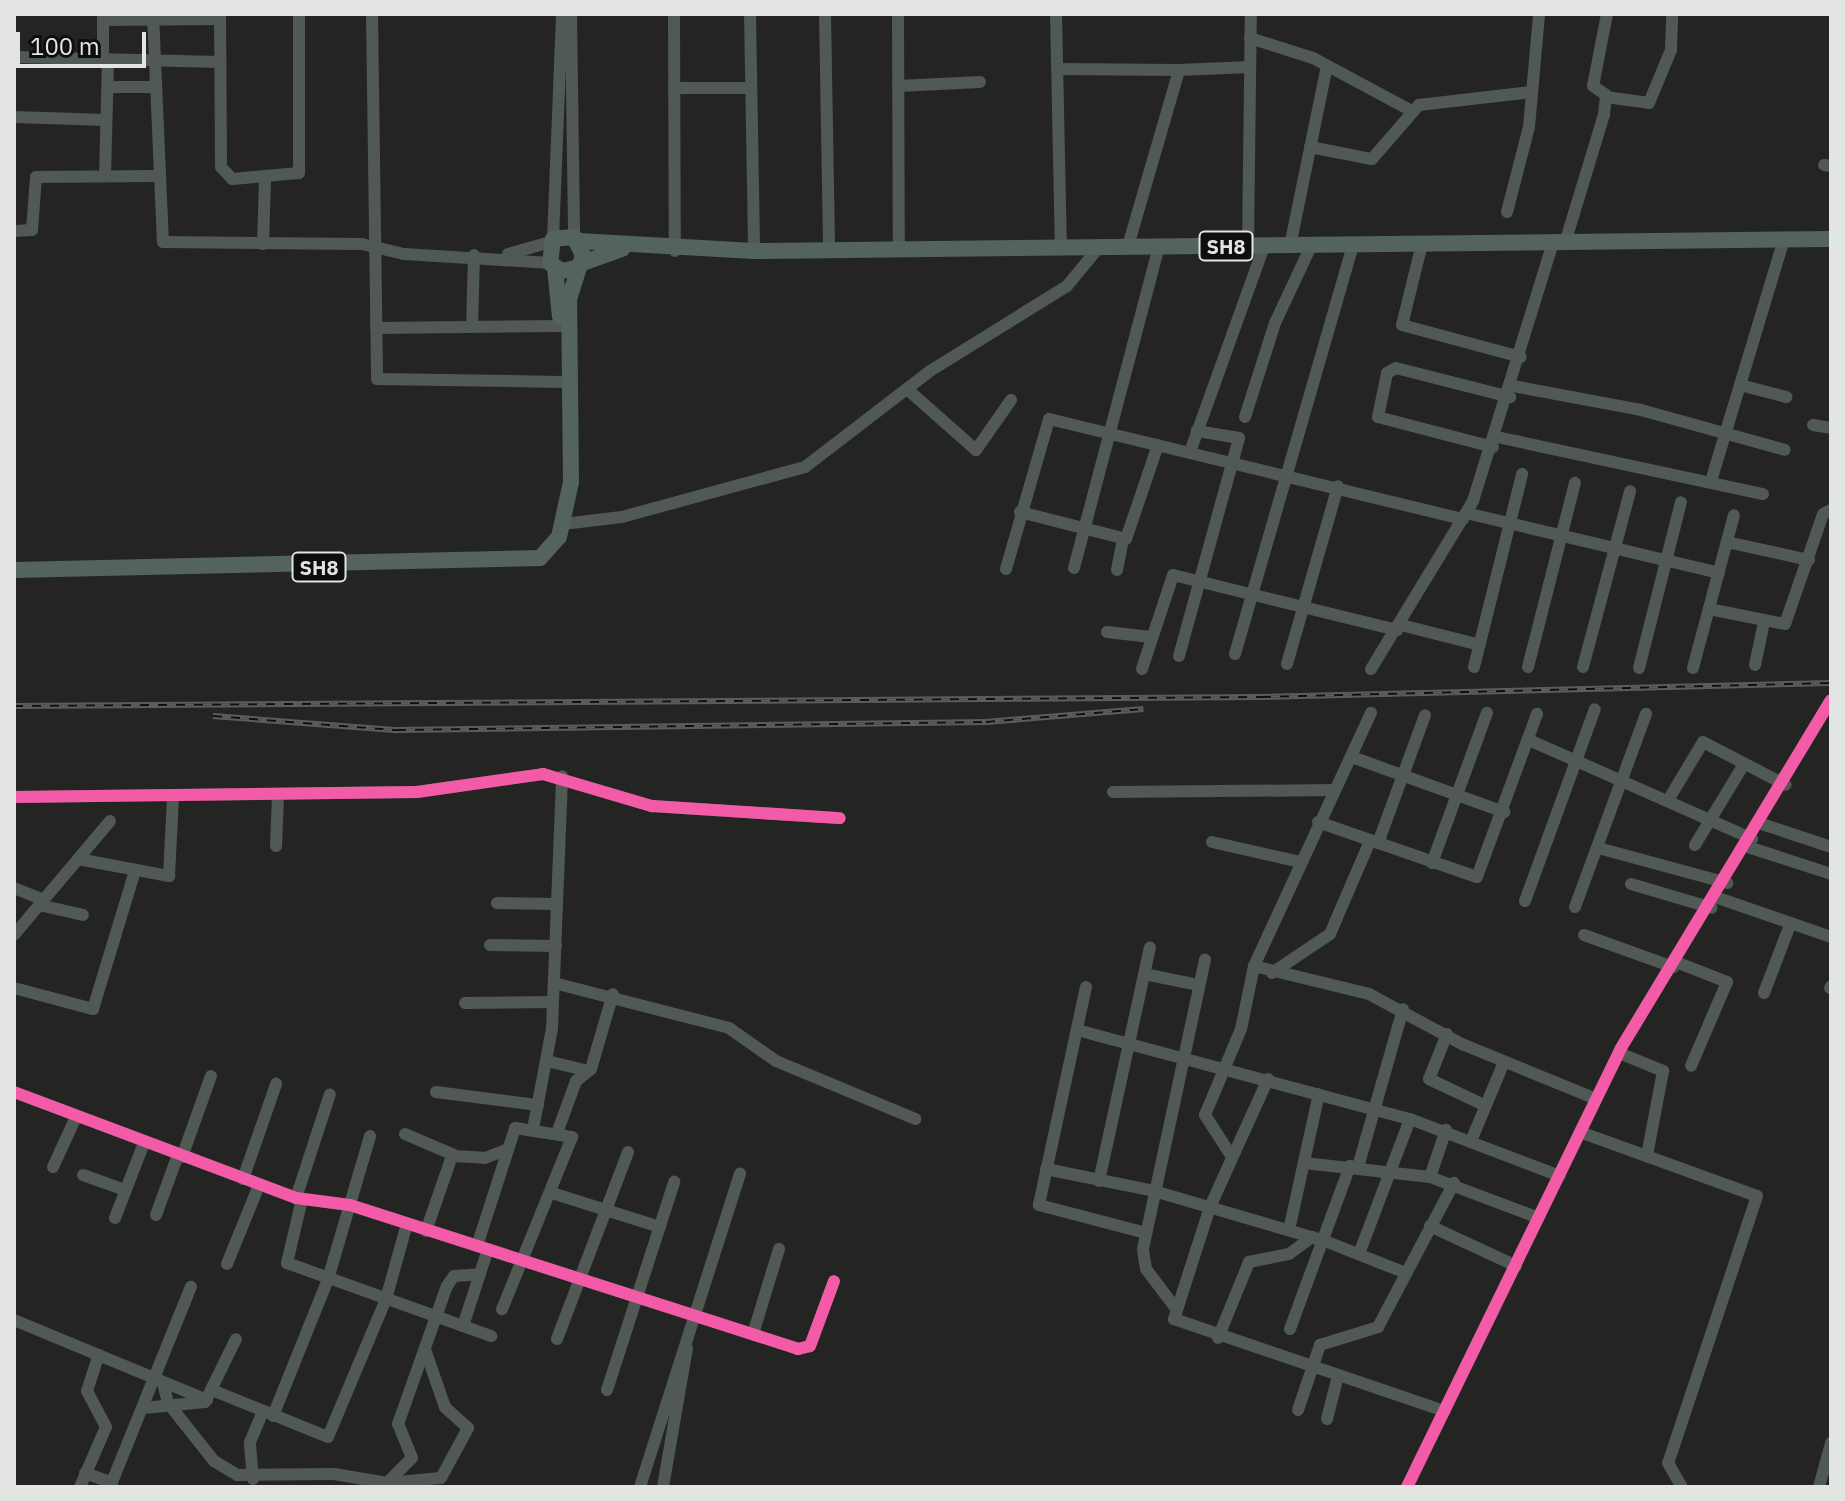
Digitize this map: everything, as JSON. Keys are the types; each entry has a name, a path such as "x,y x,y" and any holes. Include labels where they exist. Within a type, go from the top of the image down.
{"main road":[{"name":"SH8","path":"18,575 526,562 551,549 563,524 568,498 569,299 578,266 576,239"},
{"name":"SH8","path":"568,498 560,326 552,241 576,239 622,249 754,251 1831,239"},
{"name":"SH8","path":"553,266 578,266 622,249"}],"street":[{"path":"105,176 108,87 103,17 220,17 223,175 265,179 295,177 301,169 299,14"},
{"path":"372,14 376,328 381,382 562,382"},
{"path":"501,256 552,241 562,14"},
{"path":"571,14 576,239"},
{"path":"674,14 675,251"},
{"path":"750,14 754,251"},
{"path":"825,14 829,249"},
{"path":"898,14 899,248"},
{"path":"1056,14 1061,247"},
{"path":"1190,452 1256,246 1251,14"},
{"path":"1507,212 1531,92 1539,14"},
{"path":"1607,14 1593,86 1606,97 1649,103 1671,50 1672,14"},
{"path":"153,18 155,176 163,242 376,246 501,256 553,266"},
{"path":"1250,38 1327,66 1410,110"},
{"path":"14,57 153,65 220,62"},
{"path":"1290,246 1327,66"},
{"path":"1057,69 1250,67"},
{"path":"1128,246 1179,70"},
{"path":"898,86 980,82"},
{"path":"108,87 152,87"},
{"path":"674,88 751,88"},
{"path":"1310,147 1372,159 1410,110 1476,94 1531,92"},
{"path":"1371,669 1399,628 1464,516 1495,442 1606,97"},
{"path":"14,117 106,120"},
{"path":"14,231 32,230 34,178 155,176"},
{"path":"263,244 265,179"},
{"path":"1711,481 1784,239"},
{"path":"1422,244 1402,325 1521,357"},
{"path":"1235,654 1353,245"},
{"path":"563,524 622,517 791,474 907,389 1067,286 1100,246"},
{"path":"1074,568 1159,246"},
{"path":"1245,417 1275,323 1311,246"},
{"path":"472,327 474,255"},
{"path":"376,328 560,326"},
{"path":"1763,494 1711,481 1495,442 1378,417 1387,373 1396,368 1726,432 1785,450"},
{"path":"1740,385 1786,397"},
{"path":"907,389 976,450 1011,400"},
{"path":"1006,569 1045,421 1108,432 1464,516 1562,534 1719,573"},
{"path":"1813,425 1831,428"},
{"path":"1179,656 1238,435 1197,431"},
{"path":"1020,512 1123,539 1131,535 1158,445"},
{"path":"1474,667 1522,474"},
{"path":"1528,667 1575,483"},
{"path":"1287,664 1338,486"},
{"path":"1583,667 1630,491"},
{"path":"1639,668 1681,502"},
{"path":"1709,609 1764,622 1787,622 1823,514 1831,510"},
{"path":"1693,668 1734,515"},
{"path":"1117,570 1123,539"},
{"path":"1727,542 1809,560"},
{"path":"1142,669 1169,577 1480,645"},
{"path":"1755,665 1764,622"},
{"path":"1107,632 1151,637"},
{"path":"1407,1487 1619,1053 1715,903 1831,703"},
{"path":"1525,901 1595,709"},
{"path":"1232,1157 1205,1120 1221,1067 1241,1029 1254,966 1371,713"},
{"path":"1432,863 1487,713"},
{"path":"1318,822 1477,877 1504,812 1537,714"},
{"path":"1575,907 1602,849 1621,777 1646,714"},
{"path":"1272,973 1330,934 1403,776 1425,715"},
{"path":"1529,740 1670,797 1750,843 1831,874"},
{"path":"1670,797 1700,743 1786,785"},
{"path":"1352,757 1504,812"},
{"path":"1695,845 1744,764"},
{"path":"533,1129 547,1061 553,1002 562,776"},
{"path":"14,797 173,798 455,790 562,776 652,806 840,818"},
{"path":"1113,792 1335,790"},
{"path":"276,846 278,796"},
{"path":"78,859 170,875 173,798"},
{"path":"14,935 110,821"},
{"path":"1762,824 1831,847"},
{"path":"1212,842 1300,862"},
{"path":"1602,849 1727,883"},
{"path":"14,988 93,1009 135,871"},
{"path":"1631,884 1715,903 1831,937"},
{"path":"14,888 41,903 83,915"},
{"path":"497,903 557,904"},
{"path":"1764,993 1790,925"},
{"path":"1584,935 1727,982 1691,1066"},
{"path":"490,945 556,946"},
{"path":"1099,1181 1150,947"},
{"path":"1205,960 1181,1056 1154,1191 1146,1233 1146,1269 1174,1306 1177,1322 1445,1411"},
{"path":"1254,966 1403,1009 1504,1062 1596,1099"},
{"path":"1144,974 1198,985"},
{"path":"554,983 613,994 738,1031 776,1061 915,1119"},
{"path":"1086,987 1046,1169 1044,1211 1146,1233"},
{"path":"557,1133 576,1081 589,1071 613,994"},
{"path":"465,1003 553,1002"},
{"path":"1290,1329 1376,1111 1403,1009"},
{"path":"1077,1030 1410,1119 1446,1130 1560,1176"},
{"path":"1447,1034 1429,1079 1484,1105"},
{"path":"1619,1053 1663,1071 1647,1156"},
{"path":"547,1061 589,1071"},
{"path":"1471,1141 1504,1062"},
{"path":"156,1215 211,1076"},
{"path":"1174,1306 1210,1207 1268,1079"},
{"path":"243,1179 276,1084"},
{"path":"14,1092 144,1143 299,1198 350,1205 807,1349 834,1281"},
{"path":"436,1092 538,1105"},
{"path":"330,1094 299,1198 285,1260 328,1279 491,1336"},
{"path":"1289,1230 1319,1094"},
{"path":"53,1167 76,1117"},
{"path":"1359,1254 1395,1171 1410,1119"},
{"path":"463,1326 480,1274 482,1247 515,1128 557,1133 573,1140 502,1309"},
{"path":"1430,1177 1446,1130"},
{"path":"1580,1132 1757,1196 1668,1463 1682,1487"},
{"path":"405,1134 454,1155 485,1158 508,1149"},
{"path":"253,1479 250,1442 268,1414 328,1279 370,1136"},
{"path":"115,1218 144,1143"},
{"path":"557,1339 577,1276 628,1152"},
{"path":"426,1231 454,1155"},
{"path":"1304,1163 1354,1166 1430,1177 1454,1183 1539,1218"},
{"path":"1046,1169 1154,1191 1210,1207 1325,1241 1406,1273"},
{"path":"640,1487 740,1174"},
{"path":"83,1175 125,1190"},
{"path":"607,1390 674,1182"},
{"path":"1298,1410 1310,1368 1323,1343 1378,1327 1454,1183"},
{"path":"227,1264 259,1185"},
{"path":"552,1193 660,1227"},
{"path":"14,1320 160,1381 268,1414 328,1437 386,1299 407,1224"},
{"path":"1430,1226 1516,1266"},
{"path":"1218,1338 1249,1262 1289,1254 1312,1237"},
{"path":"753,1334 779,1249"},
{"path":"387,1483 412,1458 397,1429 454,1276 480,1274"},
{"path":"85,1473 111,1485 144,1408 160,1381 191,1287"},
{"path":"210,1395 236,1339"},
{"path":"663,1487 662,1471 683,1393 687,1345"},
{"path":"160,1381 168,1403 214,1461 253,1479 334,1474 387,1483 427,1483 448,1470 468,1424 448,1412 426,1352"},
{"path":"99,1355 87,1391 106,1427 130,1439"},
{"path":"1327,1419 1338,1376"},
{"path":"413,1384 435,1383"},
{"path":"666,1408 683,1393"},
{"path":"144,1408 210,1395"},
{"path":"80,1487 106,1427"},
{"path":"1819,1487 1831,1443"},
{"path":"646,1469 662,1471"}],"railway":[{"path":"14,706 1262,697 1831,683"},
{"path":"213,716 397,730 986,722 1143,709"}],"cycle path":[{"path":"1407,1487 1621,1048 1831,700"},
{"path":"14,797 417,792 543,774 652,806 840,818"},
{"path":"14,1092 296,1198 350,1205 798,1349 810,1346 834,1281"}]}
